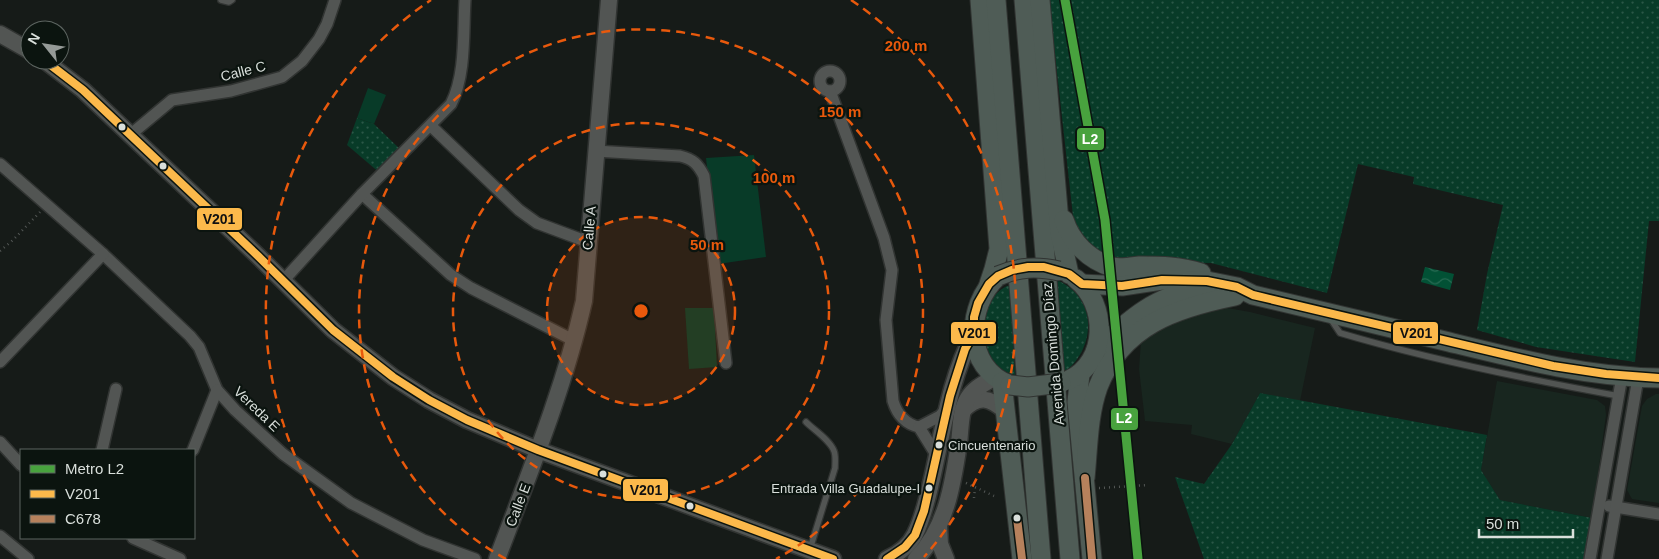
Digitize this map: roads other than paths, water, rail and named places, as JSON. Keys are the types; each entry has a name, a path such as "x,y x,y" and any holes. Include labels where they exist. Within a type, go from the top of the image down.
{"main road":[{"name":"Calle A","path":"538,450 575,341 584,301 609,0"},
{"path":"980,0 999,249 993,280 978,303 974,318 974,333 976,347 982,360 1002,381 1028,387 1072,380 1091,361 1100,333 1098,315 1092,298 1070,276 1060,233 1040,0"},
{"name":"Avenida Domingo Díaz","path":"996,0 1041,559"},
{"name":"Avenida Domingo Díaz","path":"1024,0 1070,559"},
{"path":"0,34 20,45"},
{"path":"57,70 83,90 333,330 392,377 429,400 467,420 538,450 833,559"},
{"path":"1058,198 1066,226 1076,244 1092,258 1113,267 1166,266 1187,268 1242,293"},
{"path":"993,280 1012,270 1044,267 1070,276 1122,286 1162,280 1207,281 1242,293 1490,352 1566,368 1630,377 1659,378"},
{"path":"1096,350 1131,320 1168,297 1195,292 1242,293"},
{"path":"1086,484 1093,409 1098,388 1106,370 1118,352 1150,323 1200,303 1242,293"},
{"path":"887,559 905,547 915,535 924,511 947,408 965,349 974,333"},
{"path":"1080,374 1077,402 1092,559"},
{"path":"916,559 925,550 939,526 954,476 963,410 972,393 1002,381"},
{"path":"1002,381 1022,559"},
{"path":"963,410 974,401 986,399 994,402 1006,411"},
{"name":"Calle E","path":"497,559 538,450"},
{"path":"939,526 940,544 946,559"}],"street":[{"name":"Calle C","path":"130,135 172,100 231,91 282,77 302,60 319,39 327,24 335,0"},
{"path":"283,282 362,194 451,104 457,93 460,79 465,0"},
{"path":"830,91 884,238 892,270 886,320 893,401 896,410 902,418 919,428 937,456"},
{"path":"431,126 519,210 537,222 588,242"},
{"path":"596,151 680,156 690,158 699,164 704,176 726,363"},
{"name":"Vereda E","path":"0,164 103,254 190,336 199,347 217,390 235,410 283,454 352,503 423,540 475,559"},
{"path":"362,194 451,275 471,288 575,341"},
{"path":"0,362 103,254"},
{"path":"1590,559 1619,396 1630,377"},
{"path":"1607,559 1616,507 1630,377"},
{"path":"102,449 116,389"},
{"path":"193,449 217,390"},
{"path":"919,428 940,416 947,408"},
{"path":"0,442 20,464"},
{"path":"1600,505 1659,514"},
{"path":"0,536 28,559"},
{"path":"139,539 157,542 180,559"}],"lane":[{"path":"222,0 230,2 232,0"},
{"path":"1326,312 1340,333 1382,346 1550,384 1619,396"},
{"path":"806,422 830,445 834,451 835,458 835,468 809,551"}],"water":[{"path":"1425,267 1454,274 1450,290 1421,282"}],"metro line":[{"name":"L2","path":"1065,0 1105,220 1138,559"}],"place":[{"name":"Cincuentenario","path":"939,445"},
{"name":"Entrada Villa Guadalupe-I","path":"929,488"}]}
